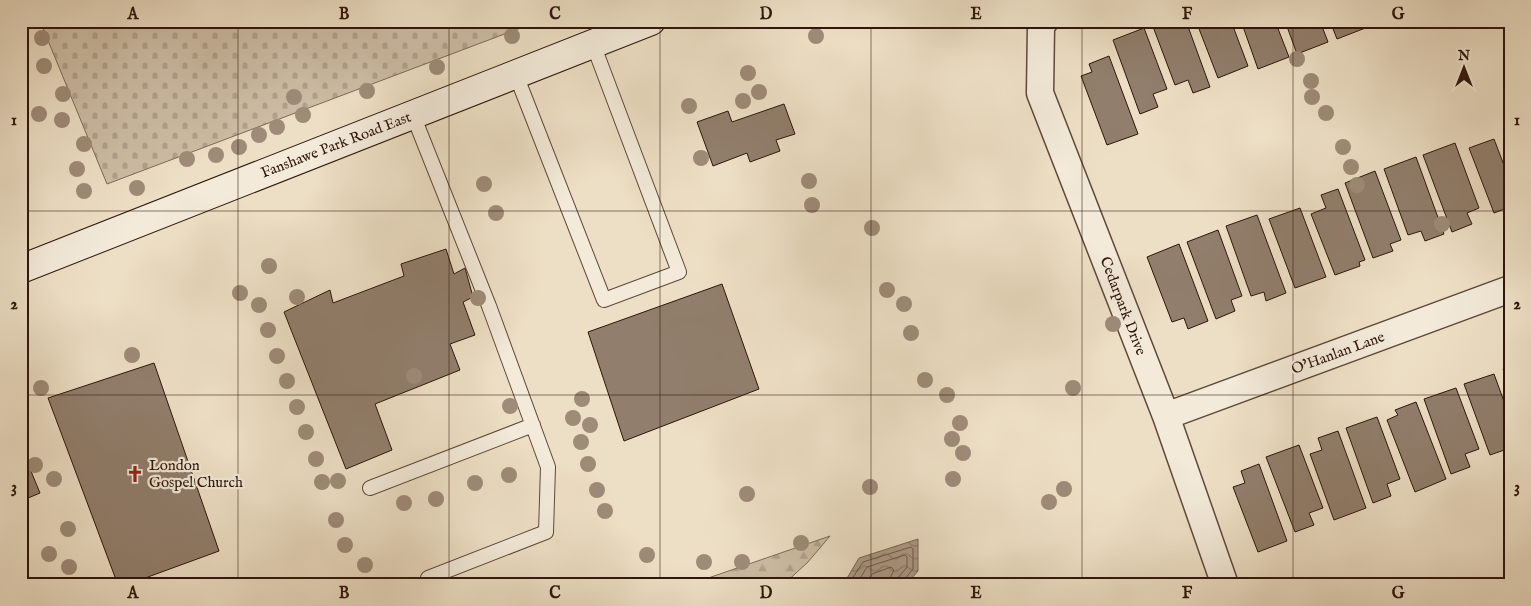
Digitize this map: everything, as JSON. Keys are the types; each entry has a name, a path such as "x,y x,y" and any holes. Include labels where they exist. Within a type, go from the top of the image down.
{"main road":[{"name":"Fanshawe Park Road East","path":"21,269 651,21"}],"street":[{"name":"Cedarpark Drive","path":"1043,23 1040,93 1166,416 1225,585"},
{"name":"O'Hanlan Lane","path":"1166,416 1510,289"}],"lane":[{"path":"516,75 604,300 678,272 592,44"},
{"path":"413,115 489,306 548,467 546,532 428,578"},
{"path":"370,488 533,425"}],"green space":[{"path":"40,21 539,21 107,184"},
{"path":"830,536 808,562 783,585 688,585"}],"water":[{"path":"918,539 918,571 906,585 843,585 859,558"}],"building":[{"path":"1158,21 1186,21 1210,87 1193,93 1188,80 1175,85 1152,24"},
{"path":"1196,21 1231,21 1248,66 1218,78"},
{"path":"1241,21 1275,21 1289,57 1258,69"},
{"path":"1285,21 1320,21 1328,42 1297,54"},
{"path":"1330,21 1365,21 1368,27 1337,39"},
{"path":"1144,28 1167,89 1153,94 1158,107 1140,114 1113,40"},
{"path":"1109,56 1138,134 1107,145 1081,76 1092,72 1089,64"},
{"path":"784,104 795,134 776,140 780,151 750,162 747,153 713,166 697,122 728,111 732,122"},
{"path":"1494,139 1510,181 1510,207 1494,213 1469,148"},
{"path":"1455,143 1479,208 1467,213 1472,224 1452,232 1423,155"},
{"path":"1416,157 1444,234 1425,241 1421,231 1408,235 1384,169"},
{"path":"1375,171 1401,240 1390,244 1393,251 1373,258 1345,183"},
{"path":"1338,189 1365,260 1359,262 1360,266 1335,275 1311,214 1326,208 1321,195"},
{"path":"1300,208 1326,277 1295,288 1269,219"},
{"path":"1257,215 1286,293 1266,301 1264,292 1251,296 1226,226"},
{"path":"1218,230 1242,296 1231,300 1235,311 1216,319 1187,242"},
{"path":"1179,244 1208,321 1188,329 1184,318 1172,322 1147,257"},
{"path":"446,249 454,274 465,268 473,297 463,302 475,335 450,344 460,370 375,404 392,450 346,469 284,312 330,290 333,303 404,276 401,264"},
{"path":"722,284 759,389 624,441 588,332"},
{"name":"London Gospel Church","path":"154,363 219,551 126,585 118,585 48,398"},
{"path":"1510,367 1510,387 1503,369"},
{"path":"1494,374 1510,418 1510,448 1490,455 1464,384"},
{"path":"1456,388 1479,449 1465,454 1470,467 1451,474 1424,399"},
{"path":"1416,402 1446,479 1415,492 1387,420 1398,415 1395,410"},
{"path":"1377,417 1400,479 1387,484 1391,496 1373,503 1346,428"},
{"path":"1338,431 1366,508 1334,520 1310,454 1322,450 1318,438"},
{"path":"1299,445 1323,508 1309,513 1314,525 1295,532 1266,457"},
{"path":"21,447 40,493 21,501"},
{"path":"1259,464 1287,541 1258,552 1233,487 1245,483 1241,471"}],"place":[{"name":"London Gospel Church","path":"135,474"}]}
